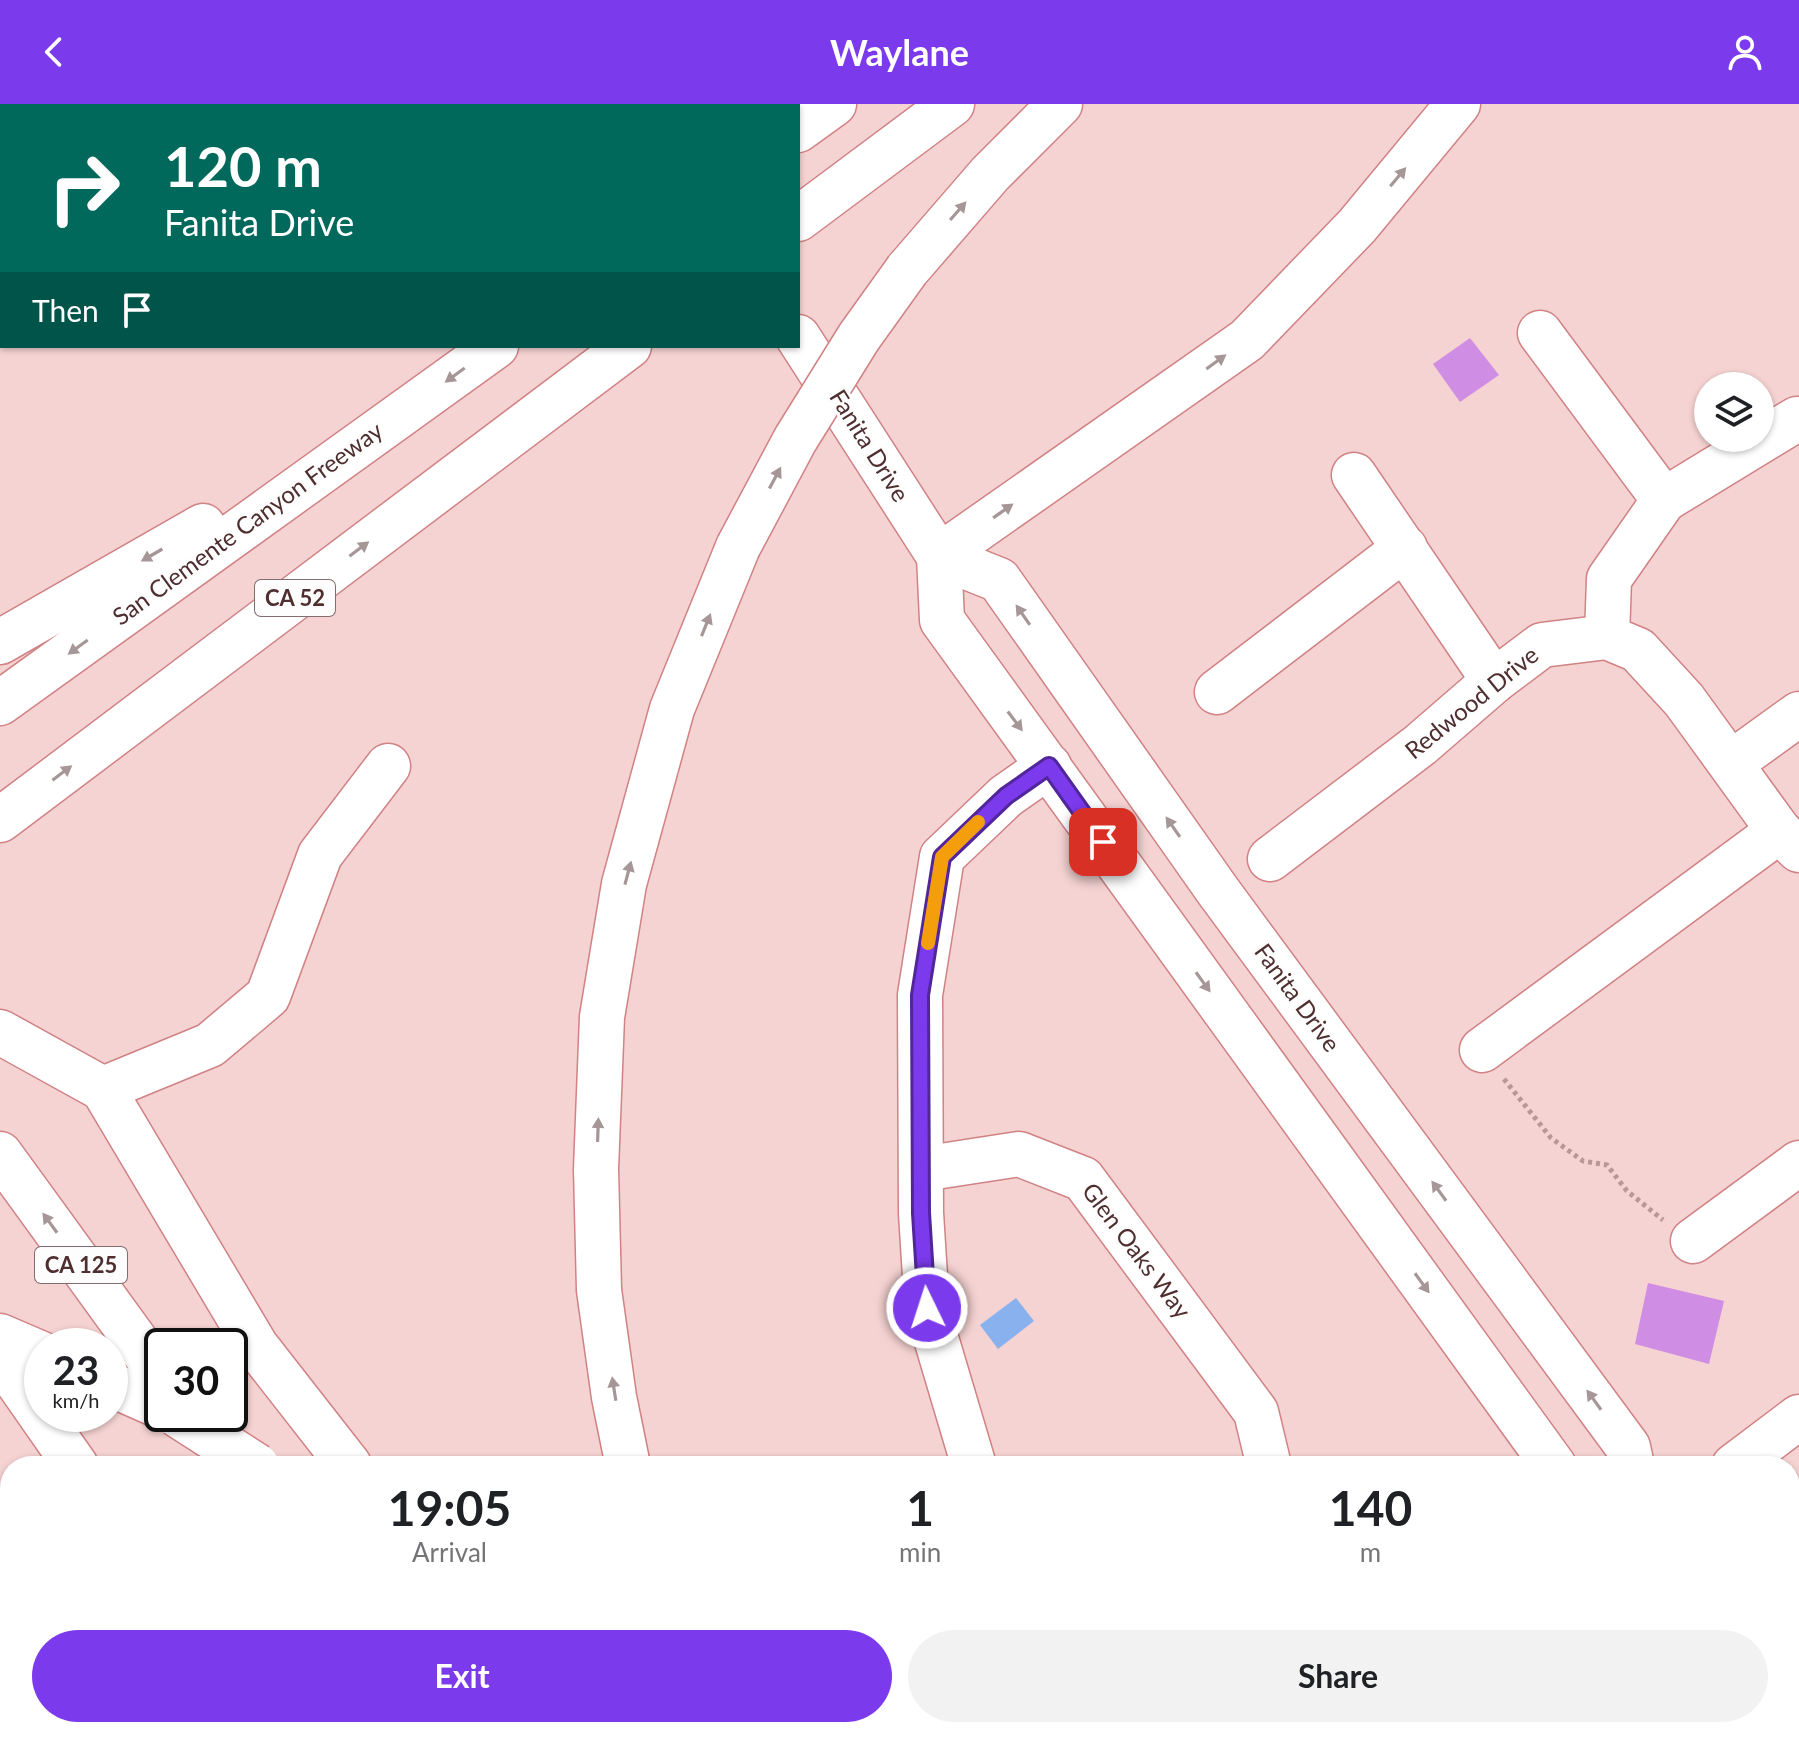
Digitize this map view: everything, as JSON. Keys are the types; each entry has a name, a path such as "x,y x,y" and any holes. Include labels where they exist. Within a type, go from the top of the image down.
{"main road":[{"path":"800,217 952,104"},
{"path":"626,1456 599,1290 596,1169 602,1017 624,884 672,709 738,547 795,440 859,337 907,270 990,174 1060,104"},
{"path":"1458,104 1357,226 1247,340 939,556 942,620 1547,1456"},
{"path":"1540,333 1664,500"},
{"name":"Fanita Drive","path":"800,340 939,556 999,580 1218,891 1628,1447 1630,1456"},
{"name":"San Clemente Canyon Freeway","path":"0,703 493,348"},
{"name":"CA 52","path":"0,820 626,348"},
{"path":"0,642 414,405"},
{"path":"1482,1050 1789,840 1684,700 1638,650 1607,637 1609,579 1664,500 1797,419"},
{"path":"1354,475 1494,681"},
{"path":"1217,692 1405,548"},
{"name":"Redwood Drive","path":"1270,859 1420,745 1494,681 1542,645 1607,637"},
{"path":"1731,763 1799,714"},
{"path":"103,1089 210,1045 268,996 320,855 388,766"},
{"path":"971,1456 927,1308 921,1213 920,995 942,857 1006,796 1049,766"},
{"path":"0,1032 103,1089 256,1346 342,1456"},
{"name":"CA 125","path":"0,1154 144,1352"},
{"name":"Glen Oaks Way","path":"922,1169 1019,1154 1083,1179 1256,1412 1267,1456"},
{"path":"1693,1241 1799,1163"},
{"path":"0,1336 24,1346"},
{"path":"0,1357 69,1456"},
{"path":"1747,1456 1799,1417"},
{"path":"202,1432 220,1456"},
{"path":"204,1432 241,1456"}],"path":[{"path":"1482,1050 1551,1138 1583,1161 1607,1165 1627,1191 1657,1213 1671,1229 1693,1241"}],"shaded area":[{"path":"1470,338 1499,375 1460,402 1433,364"},
{"path":"1648,1283 1724,1301 1709,1364 1635,1344"}],"water":[{"path":"1016,1298 1034,1321 998,1349 980,1325"}],"slow traffic":[{"path":"928,943 942,857 978,822"}],"route":[{"path":"927,1308 921,1213 920,995 942,857 1006,796 1049,766 1103,842"}]}
